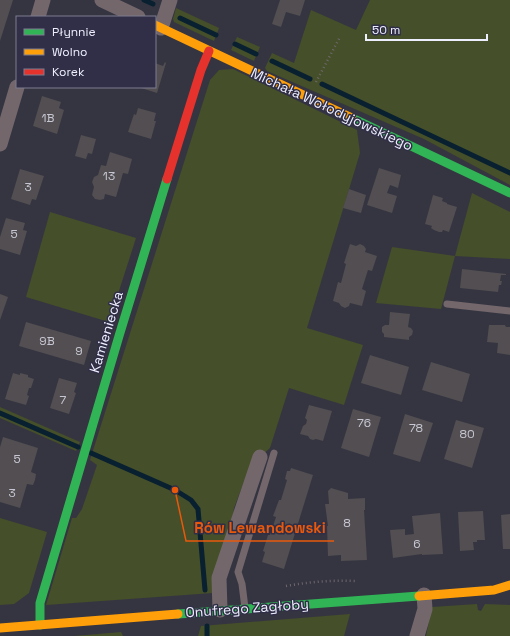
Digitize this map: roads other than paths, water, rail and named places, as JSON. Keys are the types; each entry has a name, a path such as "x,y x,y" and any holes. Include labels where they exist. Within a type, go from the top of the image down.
{"street":[{"path":"38,16 43,0"},
{"path":"102,0 136,16"},
{"path":"158,27 170,0"},
{"name":"Michała Wołodyjowskiego","path":"158,27 510,193"},
{"name":"Kamieniecka","path":"40,625 40,603 200,70 209,51"},
{"path":"0,144 17,88"},
{"path":"220,610 219,578 267,455"},
{"name":"Onufrego Zagłoby","path":"494,590 510,585"},
{"name":"Onufrego Zagłoby","path":"0,628 494,590 510,592"},
{"path":"417,636 424,609 424,595"}],"lane":[{"path":"447,304 510,311"},
{"path":"245,608 242,584 238,572 267,455"}],"waterway":[{"path":"144,0 153,4"},
{"path":"180,18 216,35"},
{"path":"235,44 256,54"},
{"path":"272,61 310,79"},
{"path":"322,84 510,173"},
{"path":"0,413 78,447"},
{"path":"91,453 175,490 191,500 198,509 205,590"},
{"path":"207,626 207,636"}],"place":[{"name":"Rów Lewandowski","path":"175,490"}]}
